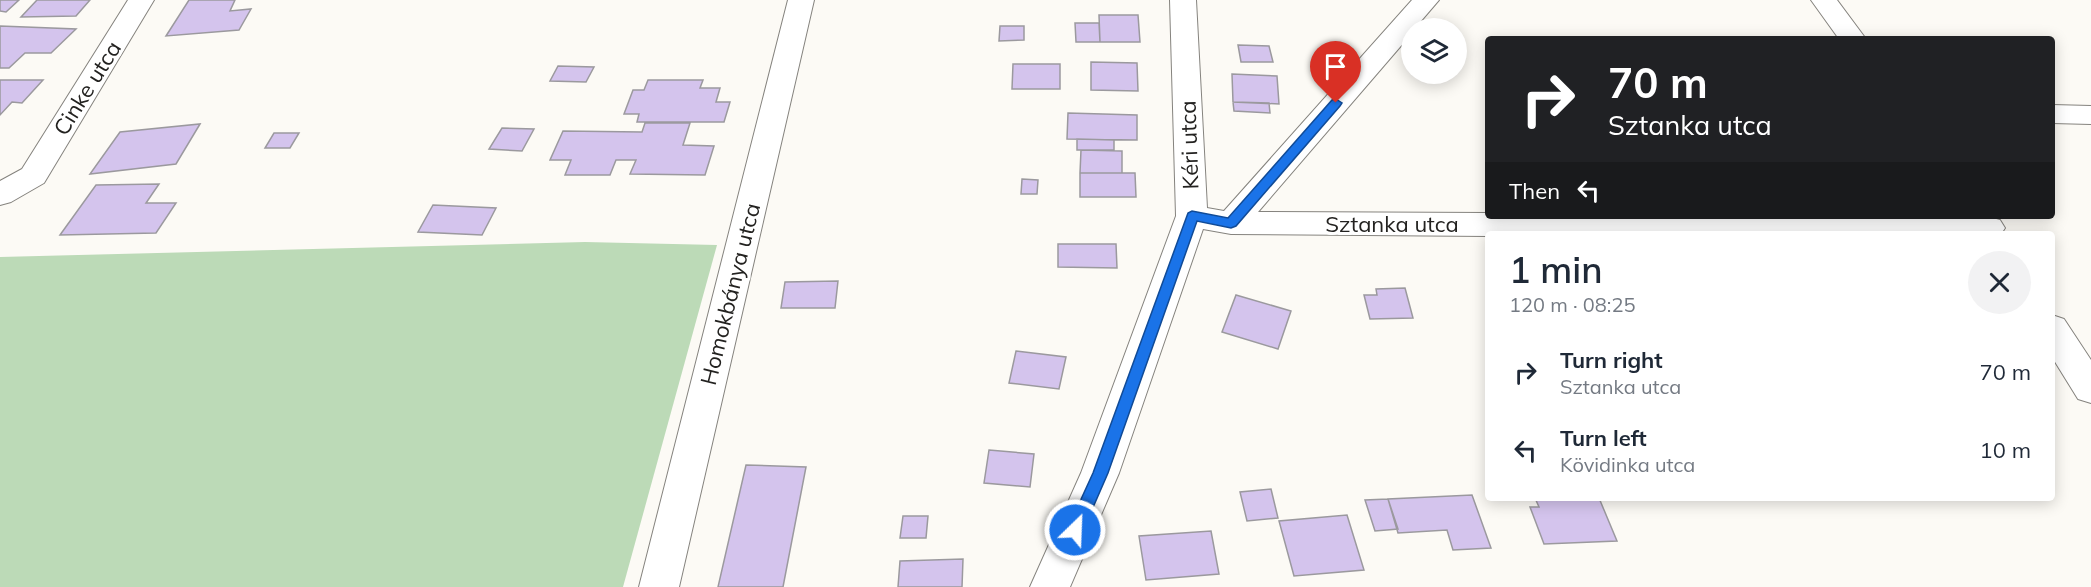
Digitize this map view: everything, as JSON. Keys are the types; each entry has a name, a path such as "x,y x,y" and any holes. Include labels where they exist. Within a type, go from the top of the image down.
{"street":[{"name":"Cinke utca","path":"0,194 33,176 141,0"},
{"name":"Homokbánya utca","path":"659,587 801,0"},
{"name":"Kéri utca","path":"1050,587 1100,473 1192,216 1183,0"},
{"path":"1231,223 1426,0"},
{"path":"1824,0 1851,36"},
{"path":"2055,114 2091,115"},
{"name":"Sztanka utca","path":"1192,216 1231,223 1987,226"},
{"path":"2055,333 2091,389"}],"green space":[{"path":"585,242 717,245 623,587 0,587 0,257"}],"building":[{"path":"0,0 19,0 6,12 0,11"},
{"path":"37,0 90,0 76,16 21,17"},
{"path":"189,0 235,0 230,11 251,9 239,30 166,36"},
{"path":"1099,15 1138,15 1140,42 1100,42"},
{"path":"1075,23 1099,23 1100,42 1076,42"},
{"path":"0,26 76,29 51,53 25,53 9,68 0,68"},
{"path":"1000,26 1024,26 1024,40 999,41"},
{"path":"1238,45 1269,46 1273,62 1241,62"},
{"path":"1091,62 1137,63 1138,91 1091,90"},
{"path":"1013,64 1060,64 1060,89 1012,89"},
{"path":"558,66 594,67 586,82 550,81"},
{"path":"1232,74 1277,76 1279,104 1233,102"},
{"path":"0,80 43,80 22,103 12,102 0,115"},
{"path":"648,80 703,80 700,88 720,88 716,102 730,102 724,122 637,122 639,114 624,114 633,90 644,90"},
{"path":"1233,102 1269,103 1270,113 1234,111"},
{"path":"1068,113 1137,115 1137,140 1067,139"},
{"path":"645,123 690,123 683,145 714,146 705,175 630,174 636,160 616,160 610,175 565,175 571,160 550,160 563,131 642,132"},
{"path":"200,124 176,164 90,174 120,132"},
{"path":"502,128 534,129 522,151 489,149"},
{"path":"274,133 299,133 290,148 265,148"},
{"path":"1077,139 1114,140 1114,150 1077,150"},
{"path":"1081,150 1122,151 1122,173 1080,173"},
{"path":"1080,173 1135,173 1136,197 1080,197"},
{"path":"1022,179 1038,180 1037,194 1021,194"},
{"path":"159,184 146,203 176,203 156,233 60,235 96,185"},
{"path":"433,205 496,208 482,235 418,232"},
{"path":"1058,244 1116,244 1117,268 1058,267"},
{"path":"838,281 835,308 781,308 785,282"},
{"path":"1405,288 1413,318 1370,319 1364,295 1377,295 1376,289"},
{"path":"1236,295 1291,311 1278,349 1222,332"},
{"path":"1016,351 1066,357 1059,389 1009,383"},
{"path":"989,450 1034,454 1030,487 984,483"},
{"path":"746,465 806,467 783,587 718,587"},
{"path":"1271,489 1278,518 1247,521 1240,492"},
{"path":"1472,495 1491,548 1453,550 1447,530 1398,533 1388,499"},
{"path":"1388,499 1398,529 1375,531 1365,500"},
{"path":"1536,501 1600,501 1617,541 1544,544 1530,507 1539,507"},
{"path":"1347,515 1364,570 1294,576 1279,521"},
{"path":"903,516 928,516 926,538 900,538"},
{"path":"1211,531 1219,574 1146,580 1139,536"},
{"path":"963,559 962,587 898,587 900,561"}],"route":[{"path":"1075,530 1100,473 1192,216 1231,223 1336,103"}]}
